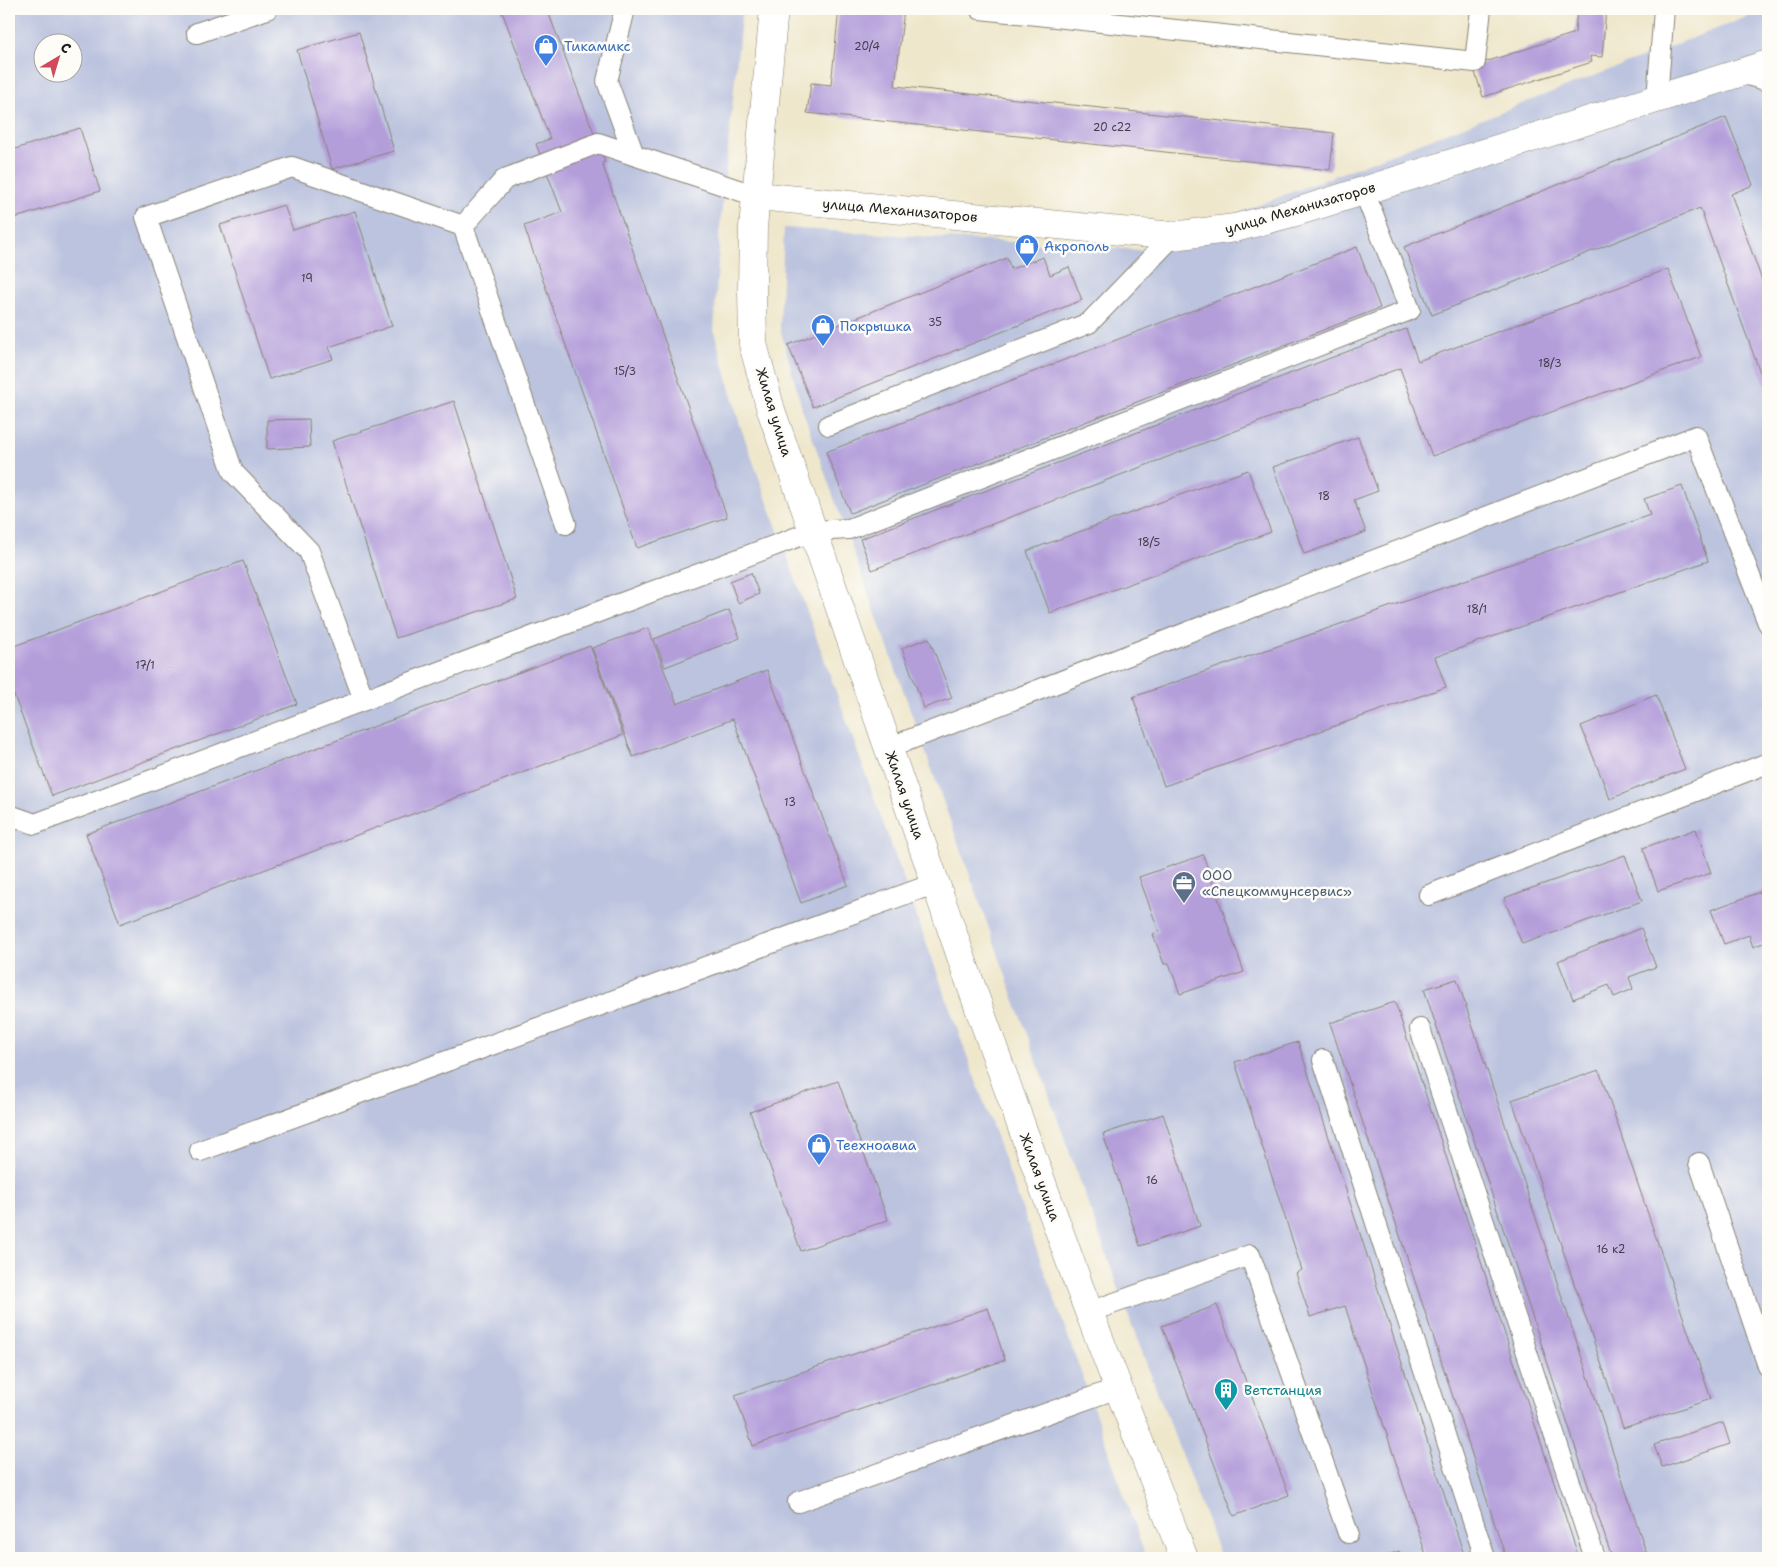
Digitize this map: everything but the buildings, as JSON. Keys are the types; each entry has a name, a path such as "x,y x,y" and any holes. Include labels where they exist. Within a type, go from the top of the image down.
{"main road":[{"name":"Жилая улица","path":"774,9 753,226 753,344 771,410 974,994 1089,1312 1184,1558"},
{"name":"улица Механизаторов","path":"756,196 1173,236 1235,228 1296,212 1768,64"}],"lane":[{"path":"197,33 267,9"},
{"path":"625,9 607,81 634,155"},
{"path":"980,9 1476,62 1481,9"},
{"path":"1657,99 1664,9"},
{"path":"1740,72 1768,72"},
{"path":"1740,72 1768,81"},
{"path":"463,226 506,179 598,143 756,196"},
{"path":"364,700 309,551 233,472 146,217 292,167 463,226"},
{"path":"9,815 35,824 813,531 849,529 1410,310 1364,191"},
{"path":"463,226 566,524"},
{"path":"829,425 1089,323 1173,236"},
{"path":"888,748 1696,436 1768,623"},
{"path":"1429,894 1768,763"},
{"path":"200,1152 936,883"},
{"path":"1420,1029 1595,1558"},
{"path":"1324,1060 1485,1558"},
{"path":"1699,1163 1768,1366"},
{"path":"1089,1312 1250,1255 1348,1533"},
{"path":"798,1502 1118,1388"}],"shaded area":[{"path":"9,9 742,9 720,227 714,331 740,425 1146,1558 9,1558"},
{"path":"1768,9 1768,1558 1221,1558 1131,1323 803,412 780,328 784,228 1142,250"}],"place":[{"name":"Тикамикс","path":"546,67"},
{"name":"Акрополь","path":"1027,267"},
{"name":"Покрышка","path":"823,347"},
{"name":"ООО «Спецкоммунсервис»","path":"1184,904"},
{"name":"Теехноавиа","path":"819,1166"},
{"name":"Ветстанция","path":"1226,1411"}]}
